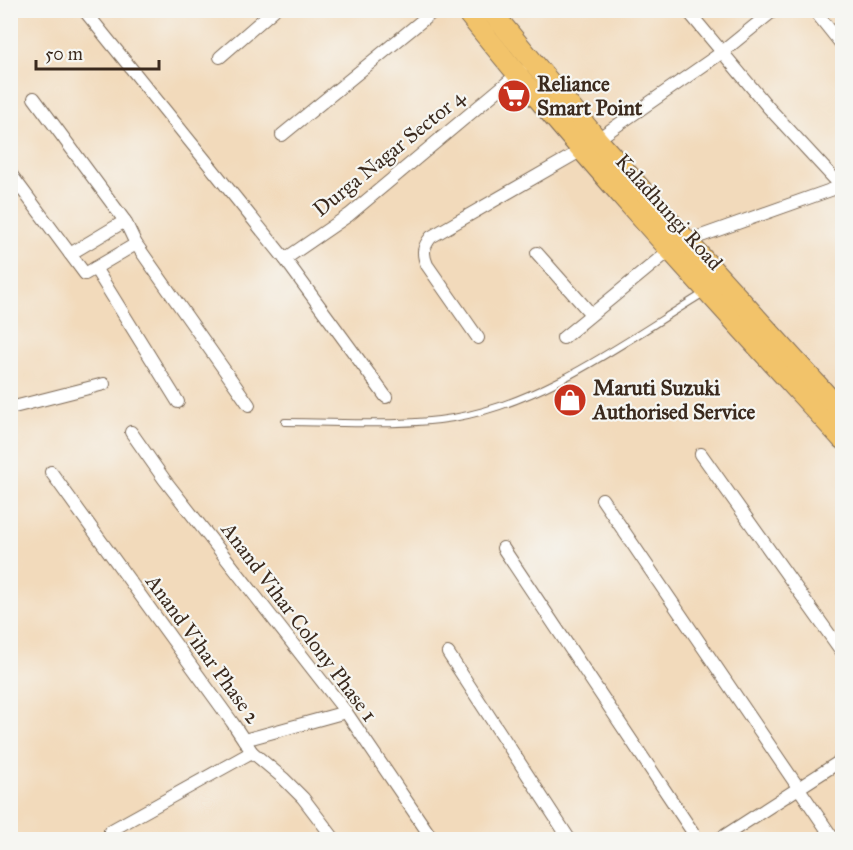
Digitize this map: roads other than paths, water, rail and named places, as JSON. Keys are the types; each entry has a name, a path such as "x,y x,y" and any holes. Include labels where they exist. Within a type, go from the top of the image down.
{"main road":[{"name":"Kaladhungi Road","path":"465,10 516,75 590,145 809,390 843,439"},
{"name":"Kaladhungi Road","path":"490,10 532,61 590,145"},
{"name":"Kaladhungi Road","path":"678,246 707,291 809,390 843,412"}],"street":[{"path":"84,10 285,259 386,397"},
{"path":"220,57 274,10"},
{"path":"282,135 435,10"},
{"path":"563,338 678,246 842,186 768,107 687,10"},
{"path":"478,338 427,265 423,256 425,245 431,237 590,145 721,53 774,10"},
{"path":"814,10 843,45"},
{"name":"Durga Nagar Sector 4","path":"285,259 349,215 532,61"},
{"path":"34,98 125,221 136,244 249,405"},
{"path":"10,173 85,274 136,244"},
{"path":"70,254 125,221"},
{"path":"537,253 591,314"},
{"path":"95,268 178,402"},
{"path":"10,408 104,384"},
{"name":"Anand Vihar Colony Phase 1","path":"130,432 346,712 433,840"},
{"path":"700,454 843,652"},
{"name":"Anand Vihar Phase 2","path":"51,472 252,752 303,798 335,840"},
{"path":"602,499 834,840"},
{"path":"503,548 698,840"},
{"path":"448,653 570,840"},
{"path":"244,740 346,712"},
{"path":"110,831 252,752"},
{"path":"718,840 843,760"}],"lane":[{"path":"285,422 417,422 455,418 492,409 533,395 572,374 707,291"}],"place":[{"name":"Reliance Smart Point","path":"514,96"},
{"name":"Maruti Suzuki Authorised Service","path":"570,400"}]}
